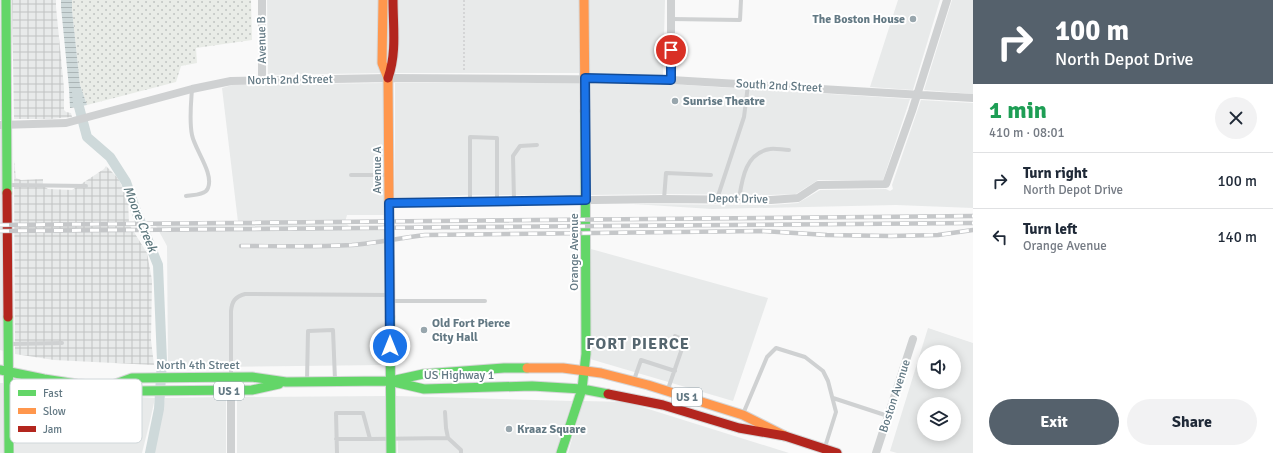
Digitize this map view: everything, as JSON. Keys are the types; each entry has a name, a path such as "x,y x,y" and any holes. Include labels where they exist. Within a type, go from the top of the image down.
{"main road":[{"path":"6,0 4,169 8,186 7,324 9,344 5,371 8,447"},
{"name":"Avenue A","path":"383,0 382,63 388,78 391,453"},
{"name":"Avenue A","path":"388,78 392,71 393,59 393,0"},
{"name":"Orange Avenue","path":"561,453 582,389 586,354 584,0"},
{"name":"US Highway 1","path":"391,381 423,374 504,368 585,370 634,381 743,415 785,436 837,453"},
{"name":"North 4th Street","path":"5,371 49,379"},
{"name":"North 4th Street","path":"129,379 172,377 252,377 286,382 391,381"},
{"name":"US Highway 1","path":"391,381 424,389 532,386 582,389 663,405 739,428 785,436"},
{"name":"North 4th Street","path":"142,391 252,390 286,382"}],"street":[{"name":"Avenue B","path":"262,0 262,80"},
{"path":"671,0 671,80"},
{"path":"917,94 946,0"},
{"name":"North 2nd Street","path":"4,125 66,123 192,89 231,81 388,78 585,78"},
{"name":"South 2nd Street","path":"585,78 671,80 973,98"},
{"name":"Depot Drive","path":"389,203 664,199 771,200 798,198 818,185 886,184 917,94"},
{"name":"Boston Avenue","path":"876,453 914,339"},
{"path":"231,391 232,453"}],"lane":[{"path":"671,19 740,20 741,0"},
{"path":"716,199 744,117 748,85"},
{"path":"186,196 205,192 208,189 209,183 208,172 192,136 192,89"},
{"path":"470,201 470,137 497,138 497,201"},
{"path":"514,201 513,156 520,146 537,145"},
{"path":"739,199 744,174 752,157 770,149 789,150"},
{"path":"664,199 666,173 711,175"},
{"path":"351,175 389,175"},
{"path":"8,186 86,186"},
{"path":"231,377 232,303 236,297 245,294 485,301"},
{"path":"308,382 308,331 333,330 335,382"},
{"path":"668,391 685,340 675,336"},
{"path":"9,344 62,343"},
{"path":"743,415 767,357 776,348 805,357 823,371 828,381 836,412 824,449"},
{"path":"634,381 641,360 675,371"},
{"path":"833,398 888,416"},
{"path":"445,412 448,438 461,450 461,453"},
{"path":"337,453 336,413 362,413 370,439"},
{"path":"336,439 448,438"}],"path":[{"path":"464,0 464,70"}],"shaded area":[{"path":"12,0 56,0 64,88 64,110 71,113 72,117 50,119 14,119"},
{"path":"61,0 72,0 80,85 87,105 70,108 69,88"},
{"path":"72,0 251,0 252,40 196,48 197,63 181,66 176,82 87,105 80,85"},
{"path":"267,0 378,0 382,73 268,75"},
{"path":"398,0 579,0 579,73 396,73 398,59"},
{"path":"589,0 665,0 663,75 590,74"},
{"path":"898,0 940,0 913,90 870,87"},
{"path":"952,0 973,0 973,94 924,90"},
{"path":"0,12 3,120 0,120"},
{"path":"384,83 384,215 347,215 345,222 349,226 384,230 385,365 216,367 168,365 167,246 154,222 238,222 222,88 232,85"},
{"path":"395,83 579,83 580,195 470,195 395,198"},
{"path":"590,83 669,84 910,99 883,180 818,180 796,194 591,195"},
{"path":"921,100 973,103 973,208 896,205 712,209 633,204 771,205 798,203 820,190 886,189 890,191 893,189 892,185"},
{"path":"0,129 3,129 2,225 4,351 0,350"},
{"path":"14,160 16,178 21,180 43,179 43,186 48,189 72,190 104,169 106,166 118,178 128,199 129,224 147,253 152,280 151,340 154,365 54,360 15,354"},
{"path":"591,249 768,298 733,401 590,359"},
{"path":"928,328 973,343 973,453 897,453 890,451 917,364 917,389 961,389 961,345 923,345"},
{"path":"0,383 4,383 4,453 0,453"},
{"path":"386,396 387,453 237,453 237,397"},
{"path":"396,396 572,401 556,453 398,453"},
{"path":"142,397 155,398 142,453 15,453 15,443 142,443"},
{"path":"226,397 226,453 154,453 165,398"},
{"path":"583,401 626,402 789,453 568,453"}],"waterway":[{"name":"Moore Creek","path":"77,93 78,103 87,137 110,157 126,182 158,265 162,361 159,409 150,453"}],"railway":[{"path":"0,225 973,216"},
{"path":"0,231 973,223"},
{"path":"241,246 352,245 425,235 762,231 827,235 891,236 938,235 973,230"}],"traffic: fast":[{"path":"6,0 7,193"},
{"path":"561,453 582,389 586,354 585,111"},
{"path":"8,317 9,453"},
{"path":"390,317 391,453"},
{"path":"129,379 252,377 286,382 391,381 423,374 504,368 527,368"},
{"path":"0,370 44,379"},
{"path":"394,382 424,389 532,386 582,389 608,394"},
{"path":"142,391 252,390 279,384"}],"traffic: slow":[{"path":"383,0 382,63 388,78 390,317"},
{"path":"584,0 585,111"},
{"path":"527,368 563,368 601,373 648,385 743,415 785,436"}],"traffic: jam":[{"path":"388,78 394,49 393,0"},
{"path":"7,193 8,317"},
{"path":"608,394 663,405 739,428 785,436 837,453"}],"place":[{"name":"The Boston House","path":"913,19"},
{"name":"Sunrise Theatre","path":"675,101"},
{"name":"Old Fort Pierce City Hall","path":"424,330"},
{"name":"Kraaz Square","path":"509,429"}],"district":[{"name":"FORT PIERCE","path":"638,344"}],"route":[{"path":"390,346 389,203 586,200 585,78 671,80 671,50"}]}
